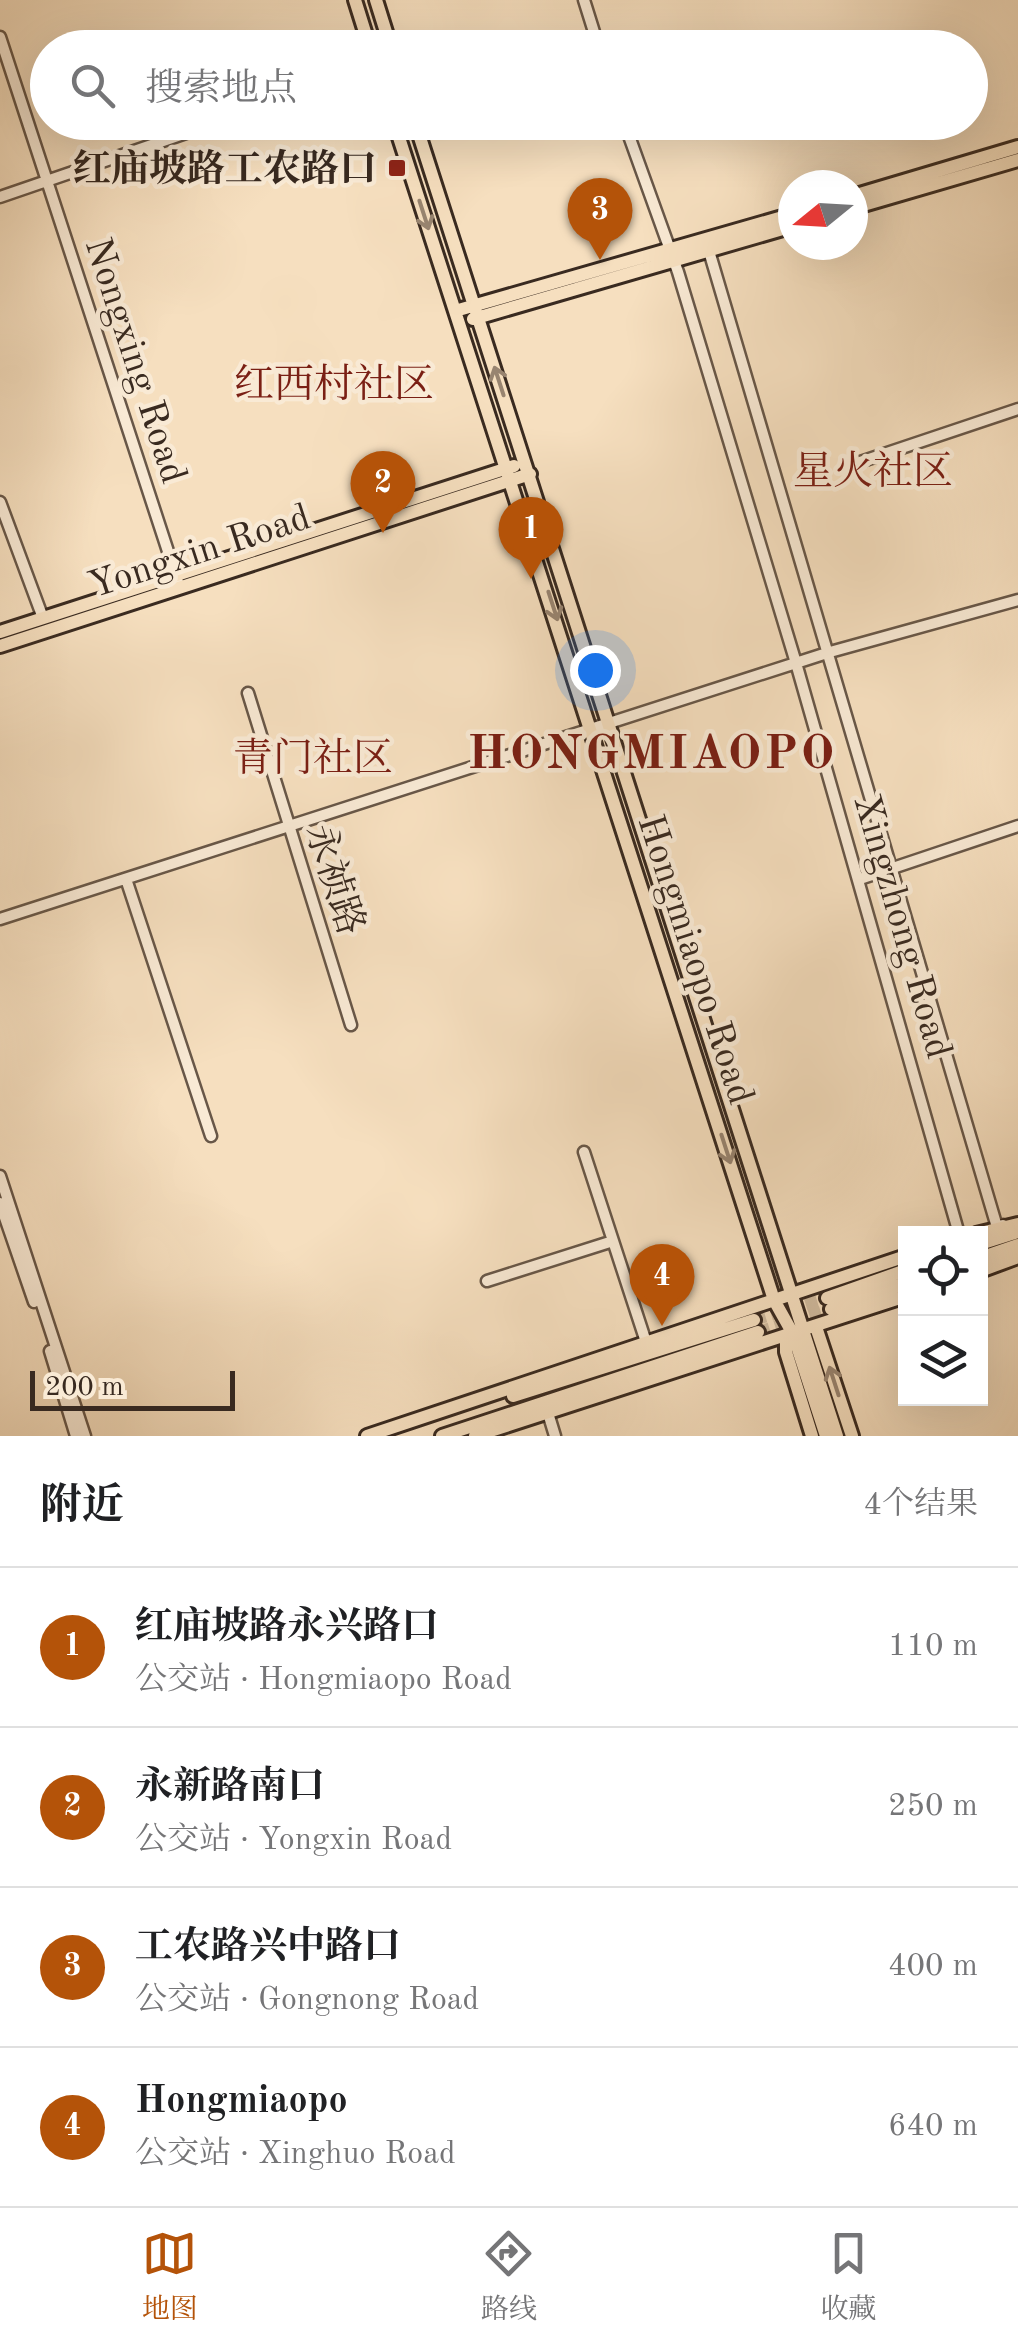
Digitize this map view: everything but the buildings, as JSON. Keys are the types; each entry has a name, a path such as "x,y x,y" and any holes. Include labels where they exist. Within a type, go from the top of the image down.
{"main road":[{"path":"355,0 364,30"},
{"path":"376,0 385,30"},
{"name":"Hongmiaopo Road","path":"400,140 774,1300 797,1333"},
{"name":"Hongmiaopo Road","path":"422,140 792,1293 797,1333"},
{"path":"868,192 1018,147"},
{"path":"868,204 1018,160"},
{"path":"458,316 671,256 778,219"},
{"path":"671,256 708,251 778,230"},
{"name":"Yongxin Road","path":"0,646 178,582 528,468"},
{"name":"Yongxin Road","path":"0,632 178,582"},
{"path":"988,1230 1018,1226"},
{"path":"988,1240 1018,1226"},
{"path":"988,1257 1018,1255"},
{"path":"988,1268 1018,1255"},
{"path":"367,1436 898,1259"},
{"path":"898,1273 829,1303 898,1285"},
{"path":"475,1436 898,1299"},
{"path":"390,1436 756,1326 442,1436"},
{"path":"816,1327 852,1436"},
{"path":"797,1333 786,1340 786,1352 812,1436"},
{"path":"797,1333 826,1436"},
{"path":"797,1333 836,1436"},
{"path":"488,1404 518,1387"},
{"path":"497,1428 518,1410"}],"street":[{"path":"584,0 593,30"},
{"name":"Nongxing Road","path":"0,37 30,128"},
{"name":"Nongxing Road","path":"34,140 178,582"},
{"path":"0,197 167,140"},
{"name":"Xingzhong Road","path":"631,140 671,256 796,663 957,1226"},
{"path":"708,251 830,652 997,1227"},
{"path":"851,465 1018,408"},
{"path":"0,502 43,618"},
{"path":"0,919 830,652 1018,600"},
{"name":"永祯路","path":"248,694 351,1025"},
{"path":"860,879 1018,826"},
{"path":"126,879 211,1136"},
{"path":"584,1152 646,1342"},
{"path":"0,1176 3,1207 76,1436"},
{"path":"3,1207 85,1436"},
{"path":"487,1281 613,1240"},
{"path":"548,1413 555,1436"}],"tunnel":[{"path":"754,1320 827,1298"},
{"path":"758,1332 831,1309"}],"place":[{"name":"红庙坡路工农路口","path":"397,168"},
{"name":"工农路兴中路口","path":"600,260"},
{"name":"永新路南口","path":"383,533"},
{"name":"红庙坡路永兴路口","path":"531,579"},
{"name":"Hongmiaopo","path":"662,1326"}],"district":[{"name":"红西村社区","path":"334,383"},
{"name":"星火社区","path":"873,470"},
{"name":"HONGMIAOPO","path":"652,751"},
{"name":"青门社区","path":"313,757"}]}
